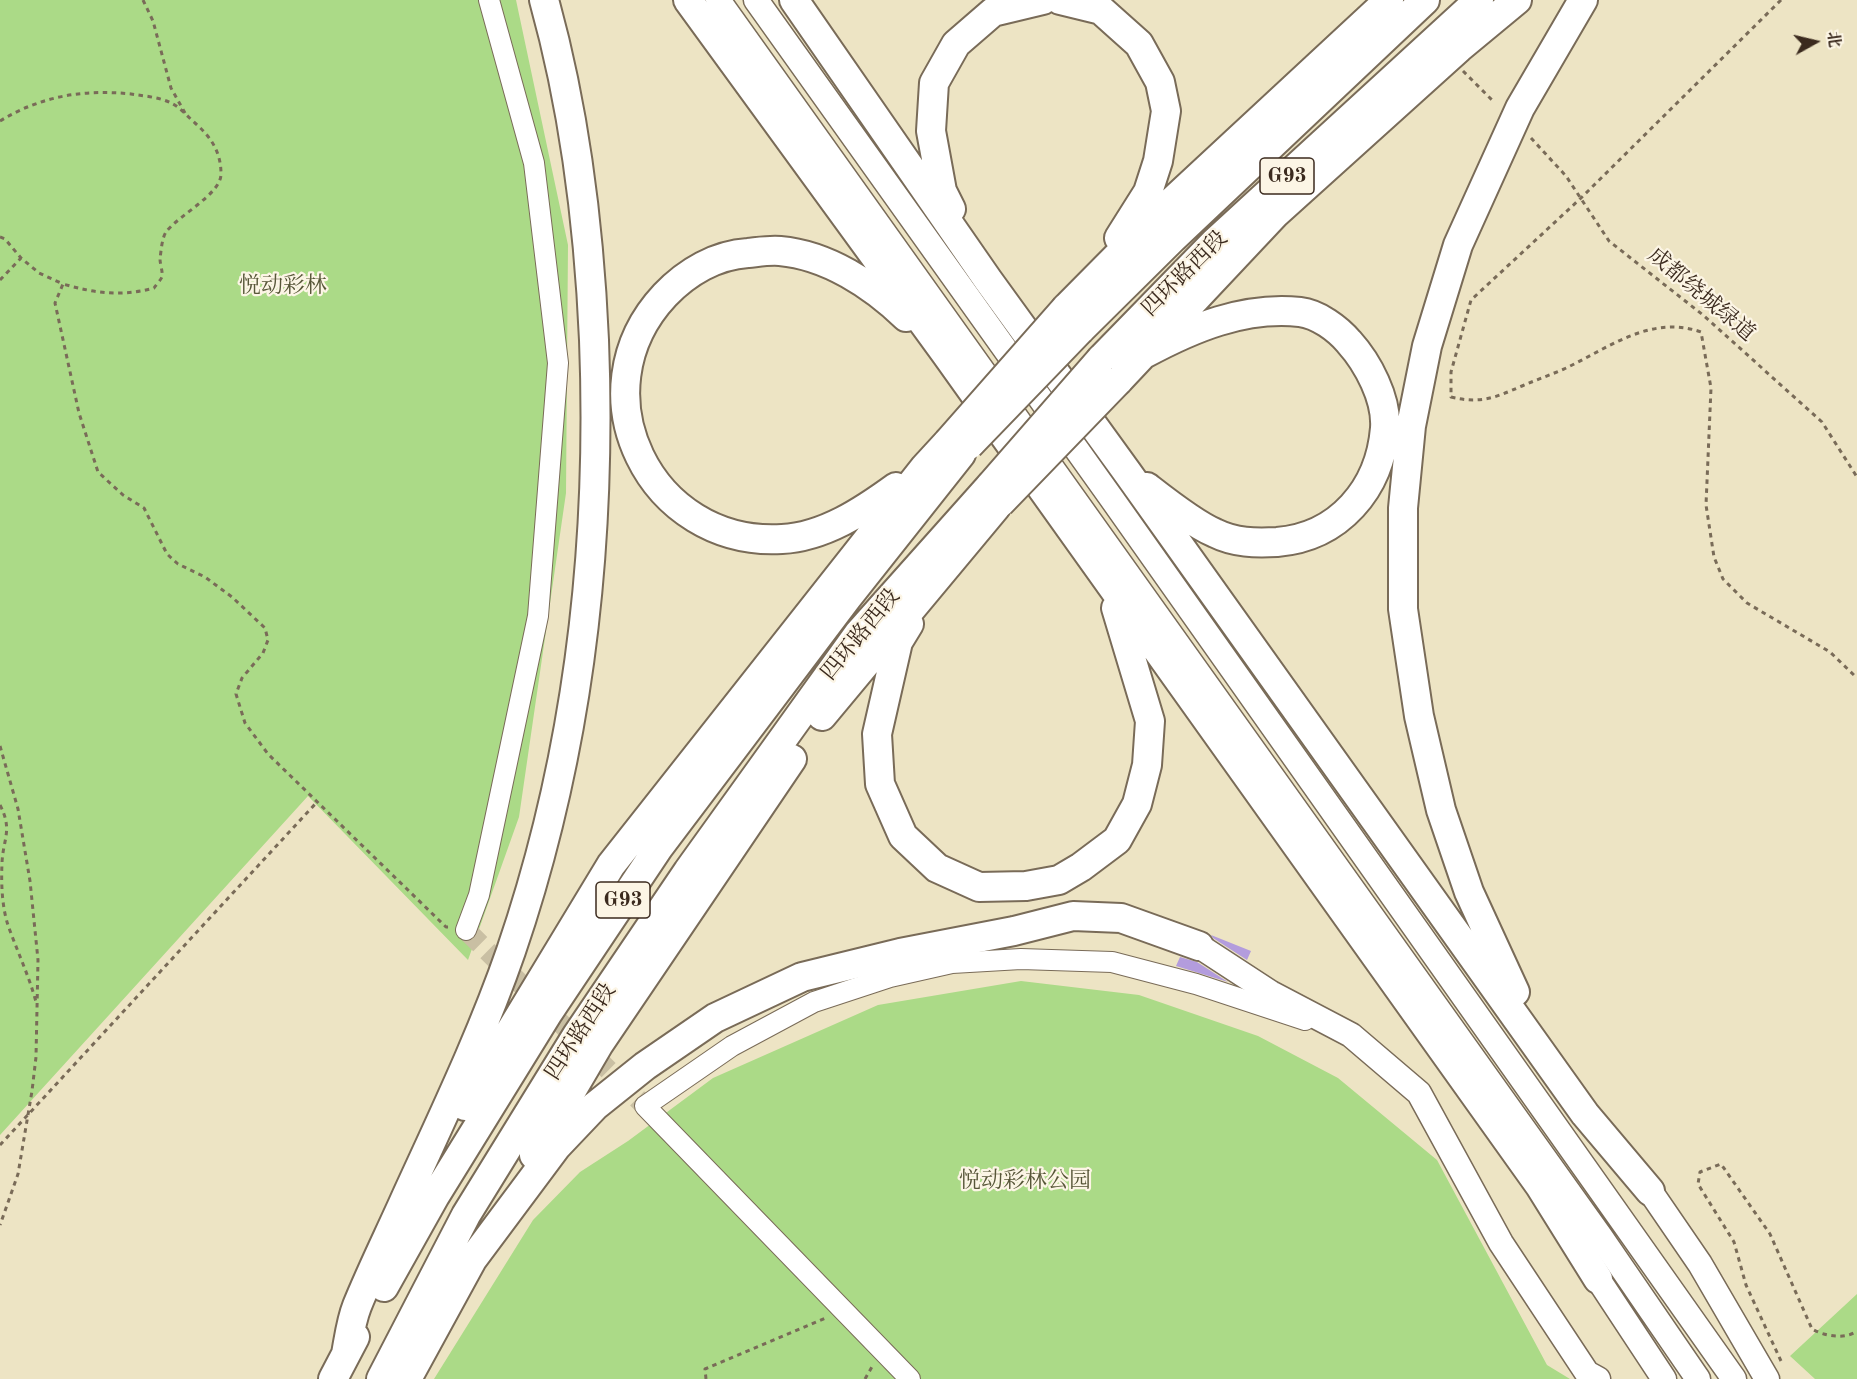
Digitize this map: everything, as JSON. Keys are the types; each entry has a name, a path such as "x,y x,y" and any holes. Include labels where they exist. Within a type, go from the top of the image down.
{"highway":[{"path":"346,1353 356,1309 465,1067 511,951 539,856 575,692 588,584 595,489 596,401 593,317 589,248 579,175 566,93 544,0"},
{"path":"688,0 946,354 1540,1186 1598,1279"},
{"path":"795,0 988,280 1585,1114 1650,1191"},
{"path":"988,280 942,191 931,131 934,82 956,44 993,12 1043,0"},
{"path":"1060,0 1101,10 1138,44 1160,81 1166,111 1158,161 1148,192 1073,319"},
{"path":"1073,319 1167,206 1389,0"},
{"name":"四环路西段","path":"333,1379 435,1196 548,1012 659,846 847,598 954,448 1073,319 1182,229 1425,0"},
{"name":"四环路西段","path":"381,1379 466,1215 577,1035 688,871 859,633 995,494 1109,370 1215,242 1479,0"},
{"path":"1144,354 1276,213 1459,48 1517,0"},
{"path":"1583,0 1520,108 1458,245 1427,346 1411,426 1403,508 1403,542 1405,621 1419,716 1441,810 1469,892 1508,980 1585,1114"},
{"path":"946,354 903,313 843,270 812,257 779,250 738,254 705,264 676,282 656,305 635,337 626,378 626,410 634,445 651,477 670,499 693,517 721,530 750,538 783,539 810,534 862,512 954,448"},
{"path":"1109,370 1173,338 1208,324 1255,312 1302,312 1336,327 1363,357 1379,391 1385,426 1377,467 1357,502 1334,524 1296,540 1250,544 1214,533 1167,503 1127,472"},
{"path":"384,1245 473,1092 611,865 925,467"},
{"path":"995,494 944,568 898,642 877,734 880,784 903,836 937,868 979,887 1026,886 1059,880 1081,867 1116,840 1137,804 1148,765 1150,721 1110,585"},
{"path":"407,1379 472,1260 599,1044 706,883 829,705 944,568"},
{"path":"472,1260 557,1146 595,1106 645,1066 715,1018 802,978 900,953 1014,931 1073,916 1121,918 1199,946"}],"main road":[{"path":"718,0 1593,1226 1698,1379"},
{"path":"756,0 1734,1379"},
{"path":"1199,946 1270,993 1351,1035 1419,1093 1501,1243 1587,1373 1598,1379"},
{"path":"1650,1191 1776,1374"},
{"path":"1598,1279 1664,1379"}],"street":[{"path":"466,930 479,895 538,616 558,363 534,162 489,0"},
{"path":"910,1379 645,1106 732,1046 814,1002 890,977 952,963 1021,959 1112,962 1196,984 1351,1035"}],"path":[{"path":"143,0 153,21 171,88 186,115"},
{"path":"1781,0 1581,198 1471,300 1451,372 1451,397 1466,401 1496,398 1565,369 1618,340 1662,327 1685,326 1701,332 1711,388 1706,505 1713,557 1723,579 1747,603 1830,652 1857,678"},
{"path":"1460,68 1494,102"},
{"path":"0,121 20,109 51,98 75,93 99,92 147,96 172,103 210,137 220,160 221,177 213,191 178,219 165,235 160,258 162,277 154,288 139,292 110,294 63,284 39,273 21,258 2,238 0,232"},
{"name":"成都绕城绿道","path":"1527,134 1566,176 1609,241 1703,315 1822,422 1857,477"},
{"path":"0,280 21,258"},
{"path":"63,284 55,303 79,413 98,472 123,495 144,508 167,554 178,564 205,577 232,597 265,628 268,640 263,653 242,678 236,694 244,723 268,754 446,927 466,930"},
{"path":"0,746 18,809 30,881 38,960 36,1057 28,1115 18,1174 0,1226"},
{"path":"0,1145 317,802"},
{"path":"0,805 7,819 7,839 2,862 3,896 8,926 28,975 37,1007"},
{"path":"1776,1374 1734,1242 1698,1184 1700,1172 1721,1164 1770,1234 1812,1329 1824,1336 1853,1334 1857,1330"},
{"path":"706,1379 705,1369 844,1311"}],"green space":[{"name":"悦动彩林","path":"0,0 516,0 568,245 566,493 519,817 468,960 308,796 0,1135"},
{"name":"悦动彩林公园","path":"1021,981 1139,995 1258,1036 1338,1078 1437,1160 1547,1365 1570,1379 434,1379 533,1220 580,1172 628,1141 713,1078 878,1005"},
{"path":"1857,1294 1857,1379 1815,1379 1790,1356"}],"building":[{"path":"1211,935 1251,951 1247,960 1213,938"},
{"path":"1180,957 1197,962 1228,982 1176,966"}],"tunnel":[{"path":"466,930 645,1106"}]}
